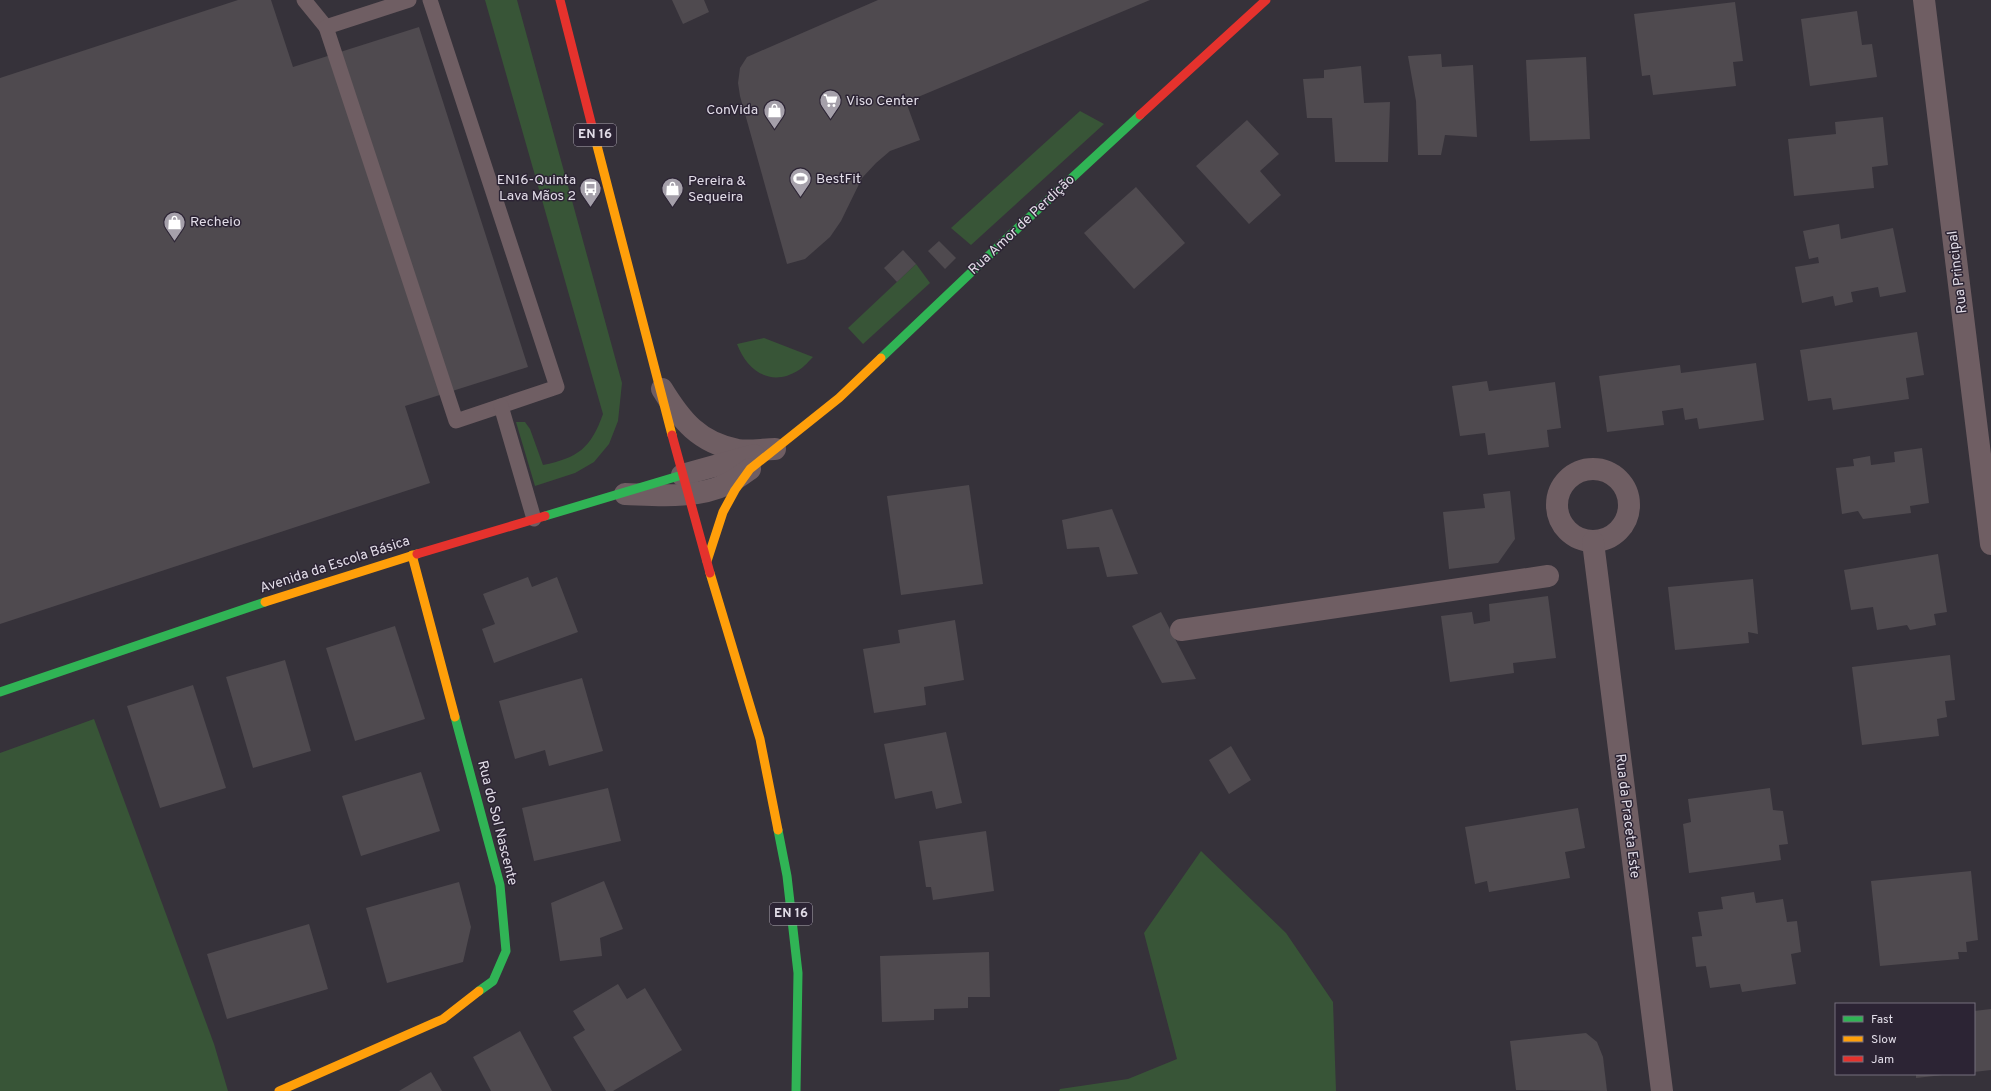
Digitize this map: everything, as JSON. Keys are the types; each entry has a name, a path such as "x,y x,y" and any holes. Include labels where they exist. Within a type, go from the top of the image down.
{"street":[{"name":"EN 16","path":"560,0 685,485 760,739 787,876 798,973 796,1091"},
{"name":"Rua Amor de Perdição","path":"685,485 713,490 726,485 750,469 839,398 1022,224 1266,0"},
{"name":"Rua Principal","path":"1924,0 1991,544"},
{"path":"658,383 678,414 690,428 707,438 724,446 740,450 775,449"},
{"name":"Rua Amor de Perdição","path":"620,494 685,485 775,449"},
{"name":"Rua Amor de Perdição","path":"707,561 713,535 722,513 740,480 750,469"},
{"name":"Avenida da Escola Básica","path":"0,692 218,617 412,555 620,494"},
{"name":"Rua da Praceta Este","path":"1593,542 1662,1091"},
{"name":"Rua do Sol Nascente","path":"279,1091 443,1019 493,980 506,951 500,885 412,555"},
{"path":"1181,630 1548,576"}],"lane":[{"path":"304,0 326,27 456,421 557,387 430,0"},
{"path":"326,27 409,0"},
{"path":"501,406 534,519"}],"green space":[{"path":"485,0 517,0 622,383 618,421 609,444 594,462 575,473 535,486 516,422 525,422 530,429 543,465 565,459 582,450 593,435 603,414"},
{"path":"1080,111 1104,124 971,245 951,228"},
{"path":"916,264 930,283 863,344 848,328"},
{"path":"764,338 813,357 801,369 789,375 770,377 761,374 747,362 741,354 737,344"},
{"path":"94,719 214,1044 228,1091 0,1091 0,753"},
{"path":"1201,851 1286,933 1333,1002 1336,1091 1059,1091 1060,1089 1128,1079 1177,1059 1144,933"}],"building":[{"name":"Recheio","path":"238,0 271,0 293,67 419,27 528,367 405,406 430,483 0,624 0,78"},
{"path":"672,0 704,0 709,12 683,24"},
{"name":"Viso Center","path":"878,0 1150,0 906,102 920,140 890,151 876,163 862,178 841,221 830,237 805,259 787,264 740,96 738,83 740,68 747,57"},
{"path":"1735,2 1743,61 1733,62 1736,86 1653,95 1650,75 1642,76 1634,14"},
{"path":"1857,11 1862,45 1872,44 1877,77 1810,86 1801,19"},
{"path":"1441,54 1442,67 1473,65 1477,137 1445,135 1441,155 1418,155 1416,101 1408,56"},
{"path":"1586,57 1590,139 1530,141 1526,60"},
{"path":"1361,66 1364,103 1390,102 1388,162 1335,162 1332,118 1307,118 1303,79 1324,78 1324,70"},
{"path":"1883,117 1888,165 1872,167 1874,188 1794,196 1788,139 1836,134 1835,122"},
{"path":"1247,120 1279,154 1260,171 1281,195 1249,224 1196,166"},
{"path":"1136,187 1185,243 1134,289 1084,233"},
{"path":"1839,224 1841,239 1893,228 1906,292 1880,297 1878,287 1851,292 1853,302 1835,306 1833,296 1802,303 1795,267 1819,263 1818,257 1809,259 1803,231"},
{"path":"939,241 956,258 945,269 928,251"},
{"path":"903,250 916,264 897,282 884,268"},
{"path":"1917,332 1924,375 1906,378 1909,399 1833,410 1831,398 1808,401 1800,350"},
{"path":"1756,363 1764,420 1699,429 1697,418 1685,420 1683,408 1662,411 1664,425 1607,432 1599,376 1680,365 1681,373"},
{"path":"1487,381 1489,391 1555,382 1561,428 1547,430 1549,447 1488,455 1485,433 1460,436 1452,386"},
{"path":"1922,448 1929,503 1910,506 1911,513 1863,519 1858,511 1842,514 1836,468 1854,466 1853,459 1870,456 1871,465 1895,462 1894,452"},
{"path":"969,485 983,584 901,595 887,496"},
{"path":"1510,491 1515,539 1498,563 1449,569 1443,512 1485,508 1483,494"},
{"path":"1112,509 1138,574 1107,577 1099,547 1067,549 1062,520"},
{"path":"1938,554 1947,612 1934,614 1936,625 1910,630 1907,625 1877,630 1873,607 1851,610 1844,570"},
{"path":"528,577 532,587 557,577 578,632 494,663 482,629 495,624 483,594"},
{"path":"1753,579 1758,634 1748,632 1749,643 1675,650 1668,587"},
{"path":"1548,596 1556,658 1513,663 1514,673 1450,682 1441,616 1472,612 1474,624 1490,621 1489,604"},
{"path":"1161,612 1196,679 1162,683 1132,626"},
{"path":"955,620 964,680 924,687 926,705 874,713 863,649 900,643 898,630"},
{"path":"395,626 425,719 355,741 326,648"},
{"path":"1950,655 1955,700 1945,701 1947,717 1937,719 1939,736 1862,745 1852,667"},
{"path":"285,660 311,751 253,768 226,677"},
{"path":"582,678 603,751 549,766 545,750 515,759 499,701"},
{"path":"193,685 226,788 160,808 127,706"},
{"path":"946,732 962,803 936,809 932,791 895,799 884,744"},
{"path":"1231,746 1251,780 1229,794 1209,760"},
{"path":"421,772 440,831 361,856 342,796"},
{"path":"608,788 621,841 534,861 522,808"},
{"path":"1770,788 1773,810 1783,811 1788,844 1779,845 1781,860 1689,873 1683,824 1691,822 1688,799"},
{"path":"1578,808 1585,848 1565,852 1570,878 1489,892 1487,881 1475,884 1465,827"},
{"path":"986,831 994,891 933,900 931,887 926,887 919,841"},
{"path":"1971,871 1978,940 1966,942 1967,952 1958,952 1959,959 1880,966 1871,881"},
{"path":"604,881 623,929 600,938 602,956 560,961 551,903"},
{"path":"459,882 471,927 463,962 387,983 366,908"},
{"path":"1754,892 1756,903 1783,899 1787,922 1797,921 1801,952 1791,954 1796,984 1742,992 1740,984 1710,988 1706,966 1696,967 1692,937 1702,936 1698,912 1723,909 1721,897"},
{"path":"309,924 328,989 227,1019 207,954"},
{"path":"989,952 990,997 968,997 968,1008 934,1009 934,1020 882,1022 880,956"},
{"path":"618,984 627,999 645,988 682,1050 613,1091 606,1091 573,1037 585,1030 573,1011"},
{"path":"1991,1009 1991,1070 1975,1072 1975,1011"},
{"path":"520,1031 552,1091 491,1091 473,1057"},
{"path":"1586,1033 1597,1042 1603,1057 1607,1091 1516,1090 1510,1041"},
{"path":"431,1072 442,1091 399,1091"},
{"path":"1916,1075 1943,1075 1916,1078"}],"traffic: fast":[{"path":"881,358 1022,224 1140,115"},
{"path":"545,516 682,475"},
{"path":"0,692 265,602"},
{"path":"455,717 500,885 506,951 493,981 479,991"},
{"path":"778,830 787,876 798,973 796,1091"}],"traffic: slow":[{"path":"594,134 672,435"},
{"path":"707,561 723,512 735,490 750,469 839,398 881,358"},
{"path":"265,602 417,554"},
{"path":"412,555 455,717"},
{"path":"710,573 760,739 778,830"},
{"path":"279,1091 443,1019 479,991"}],"traffic: jam":[{"path":"560,0 594,134"},
{"path":"1140,115 1266,0"},
{"path":"672,435 710,573"},
{"path":"417,554 545,516"}],"place":[{"name":"Viso Center","path":"830,120"},
{"name":"ConVida","path":"774,130"},
{"name":"BestFit","path":"801,198"},
{"name":"EN16-Quinta Lava Mãos 2","path":"591,208"},
{"name":"Pereira & Sequeira","path":"673,208"},
{"name":"Recheio","path":"175,242"}]}
